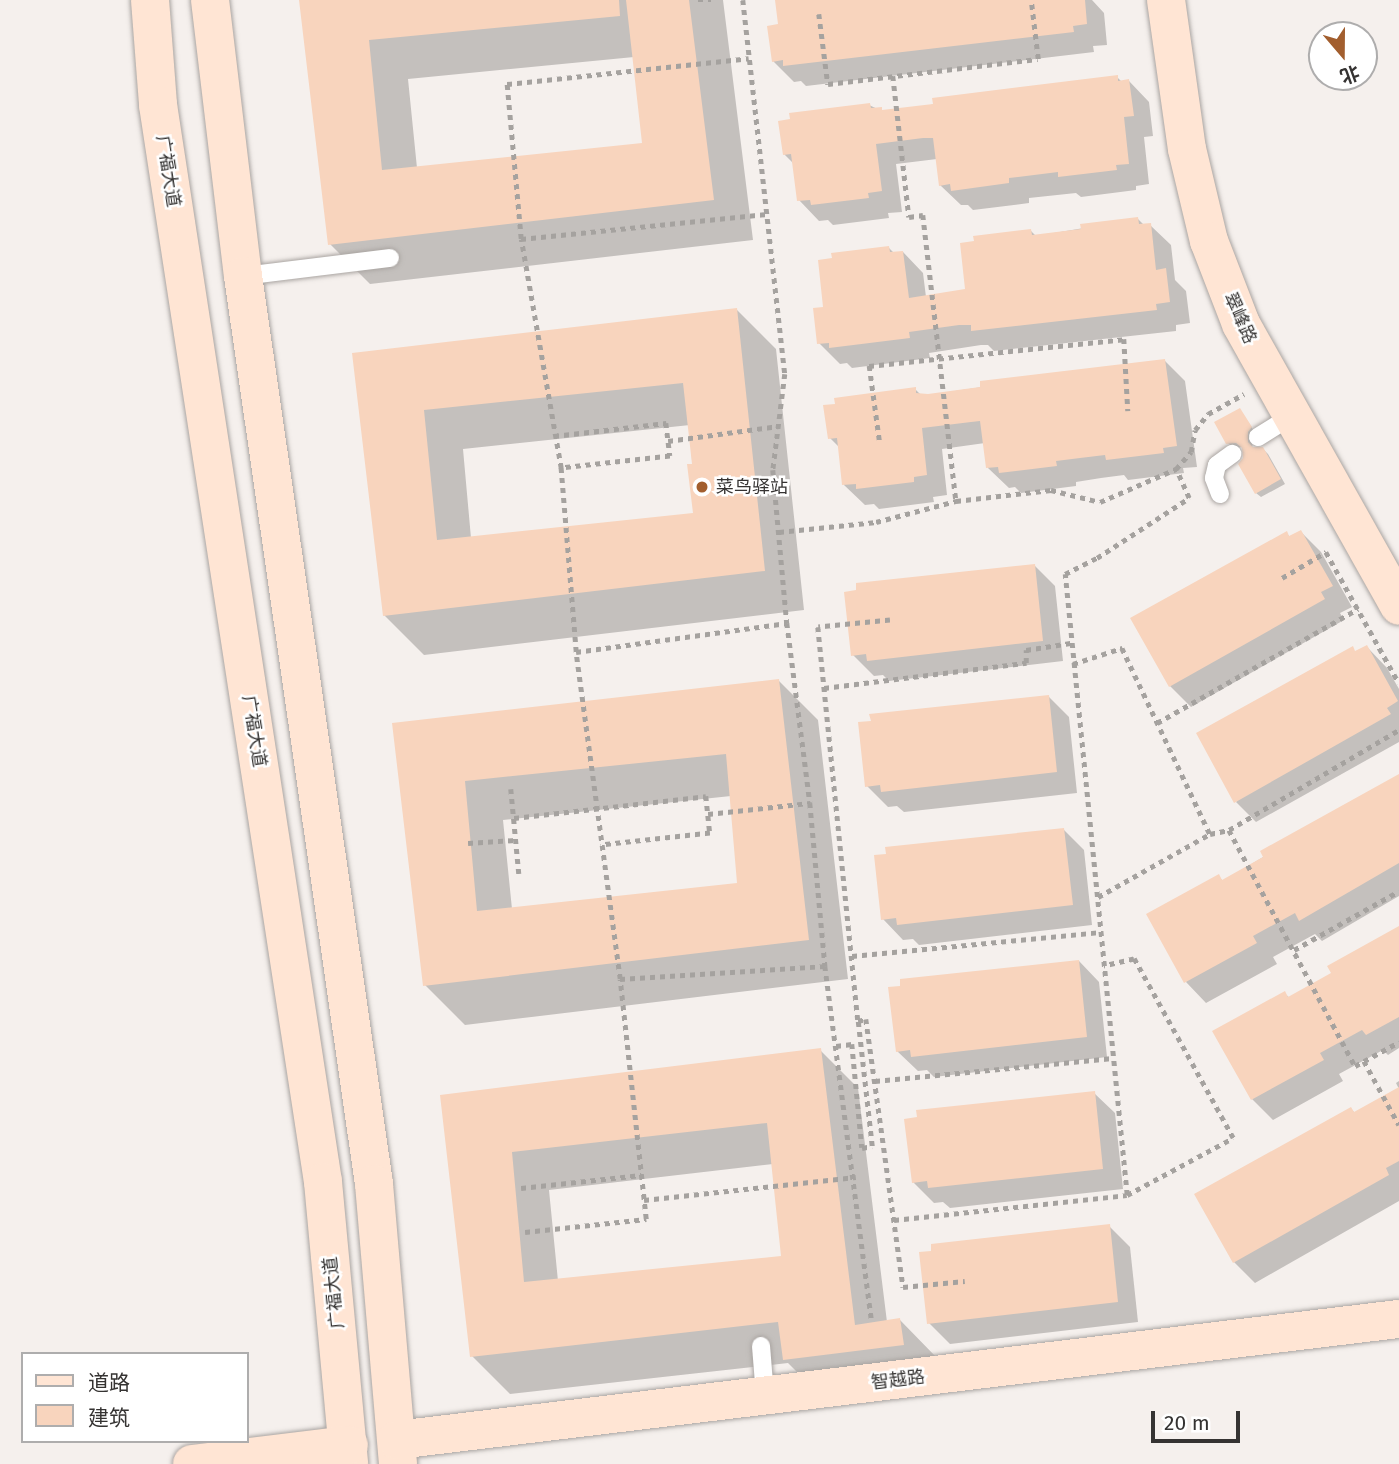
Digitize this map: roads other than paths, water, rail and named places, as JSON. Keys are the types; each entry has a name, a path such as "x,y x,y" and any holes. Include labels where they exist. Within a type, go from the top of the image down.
{"main road":[{"path":"132,0 158,105"},
{"name":"广福大道","path":"150,0 158,105 323,1182 349,1455"},
{"path":"210,0 243,276 374,1184 397,1452"},
{"path":"221,96 227,0"},
{"name":"翠峰路","path":"1166,0 1187,149 1209,241 1241,324 1268,377 1399,606"},
{"name":"智越路","path":"397,1452 765,1396 1399,1319"},
{"path":"192,1464 349,1455"}],"lane":[{"path":"243,276 390,258"},
{"path":"1258,437 1291,416"},
{"path":"1220,494 1214,478 1217,465 1232,454"},
{"path":"761,1346 765,1396"}],"place":[{"name":"菜鸟驿站","path":"702,487"}]}
